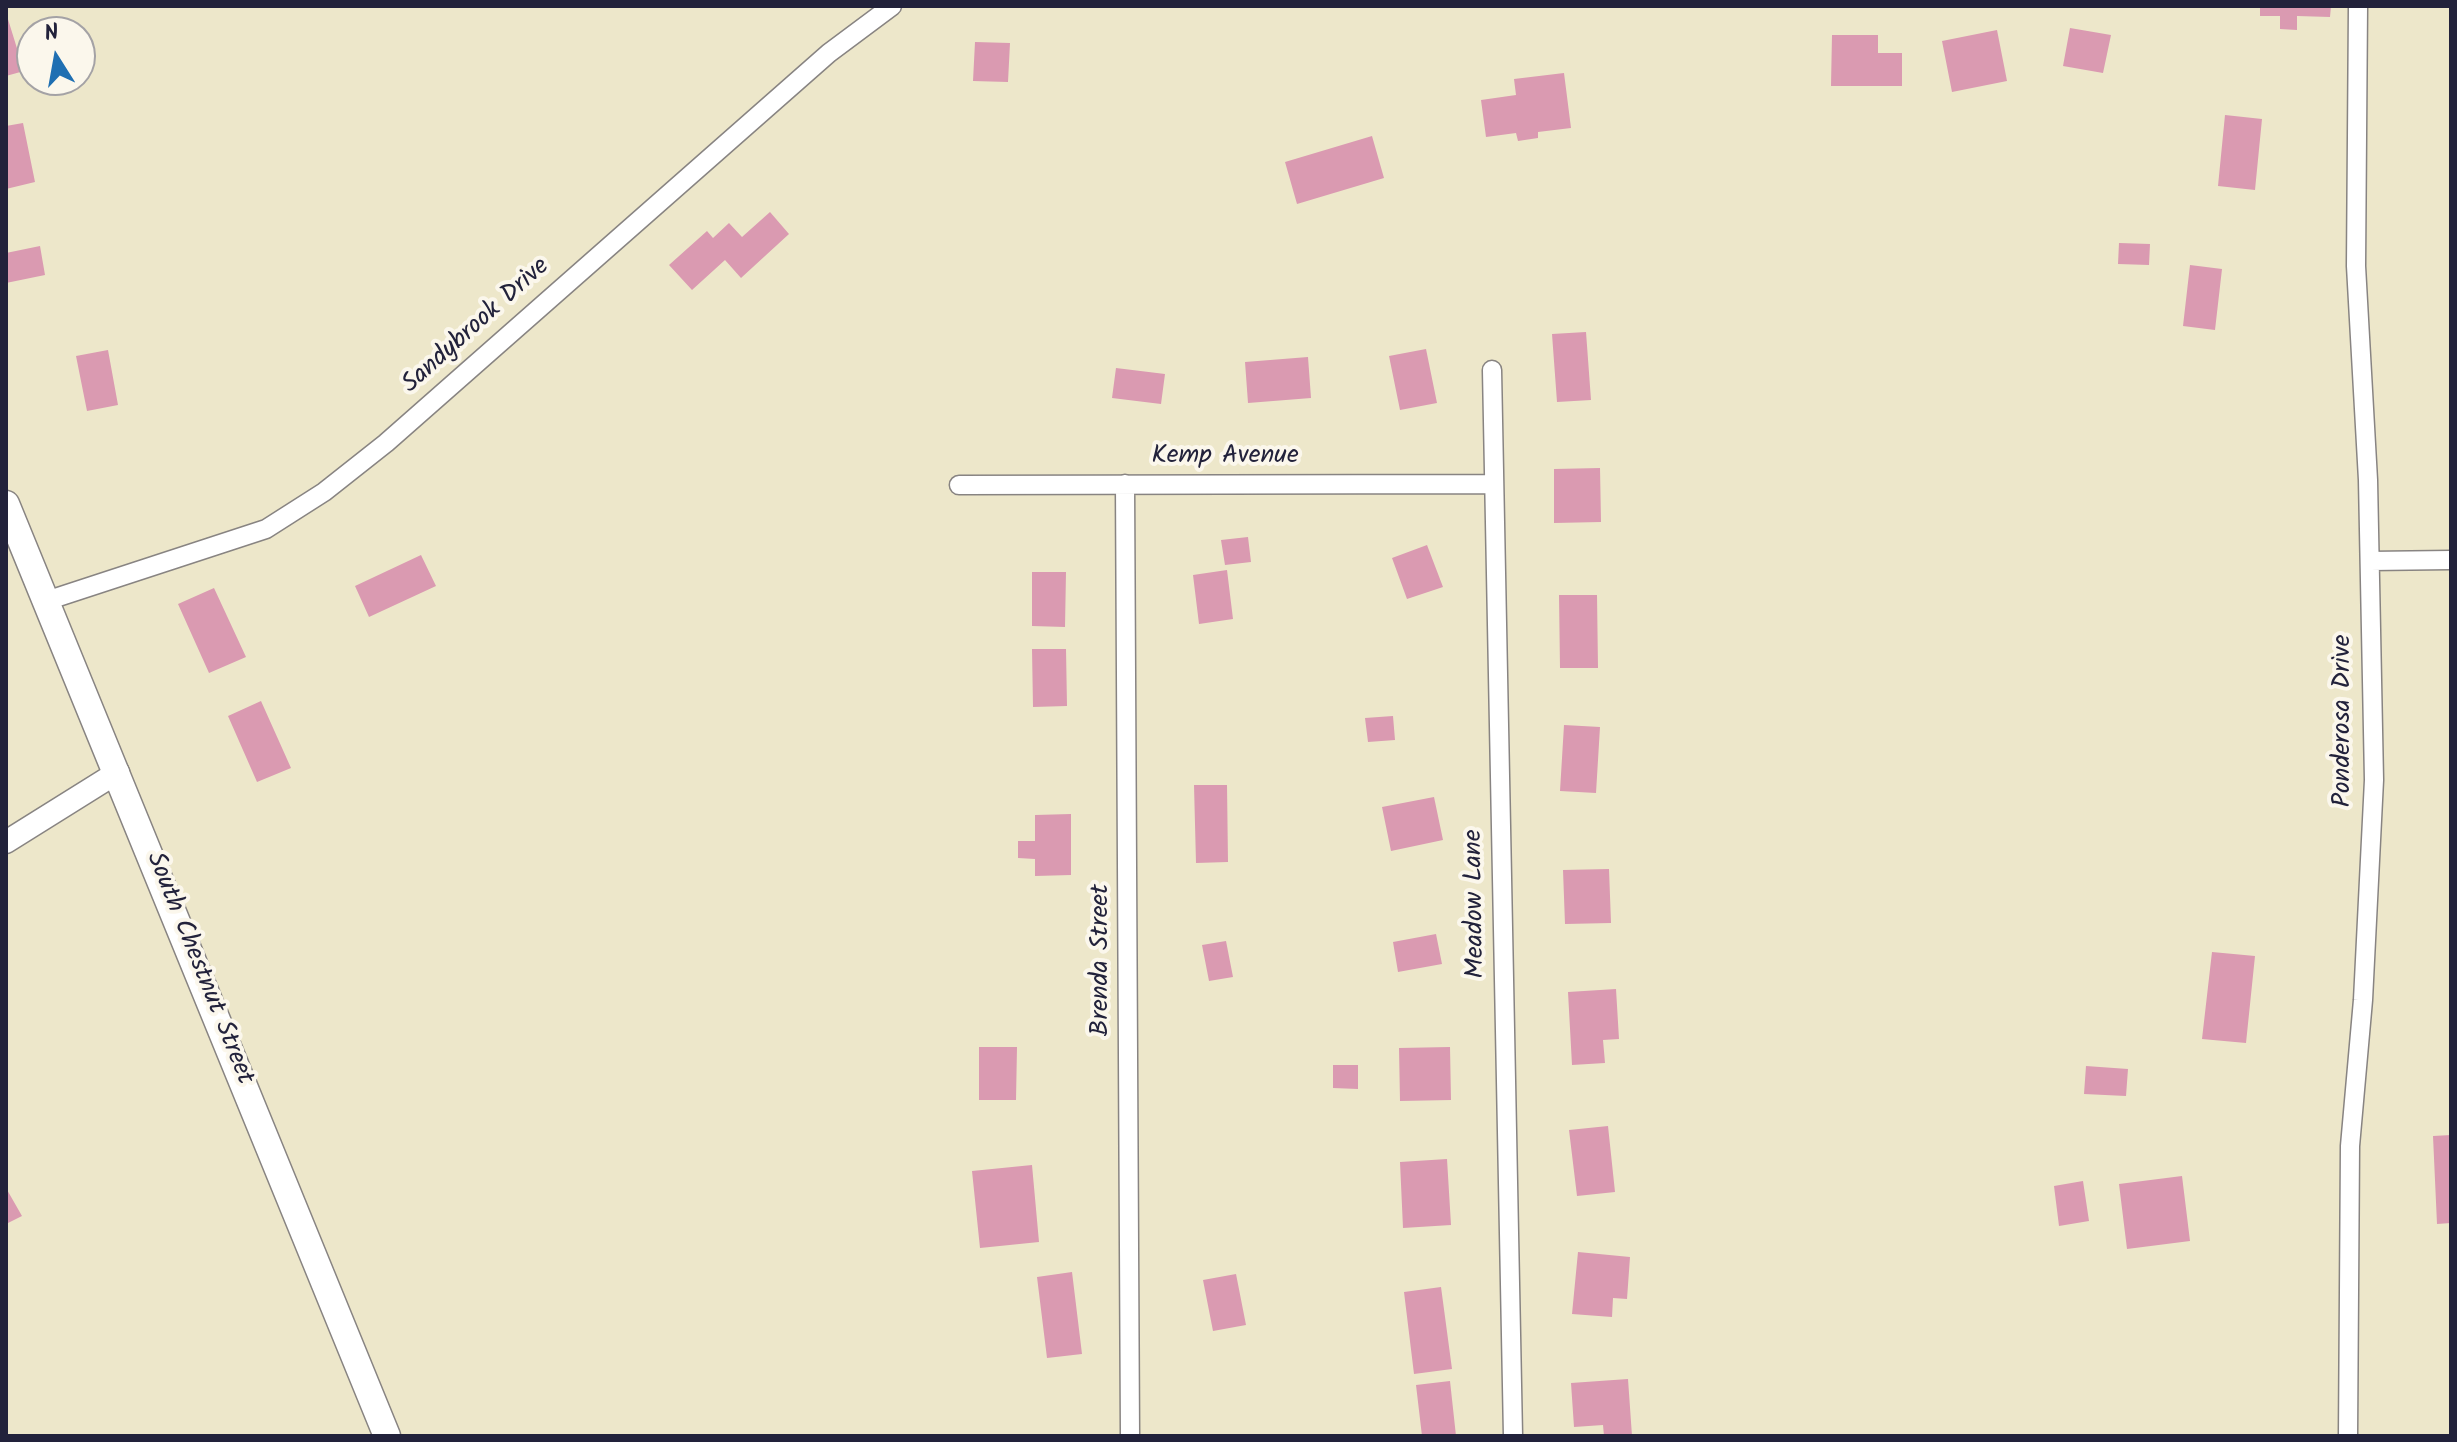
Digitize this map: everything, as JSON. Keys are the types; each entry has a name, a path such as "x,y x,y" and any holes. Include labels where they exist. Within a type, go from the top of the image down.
{"main road":[{"name":"South Chestnut Street","path":"6,504 387,1436"}],"street":[{"name":"Sandybrook Drive","path":"46,601 266,529 324,492 386,443 829,53 892,6"},
{"name":"Ponderosa Drive","path":"2348,1436 2350,1146 2363,1000 2374,780 2370,561 2356,266 2358,6"},
{"name":"Meadow Lane","path":"1492,370 1513,1436"},
{"name":"Brenda Street","path":"1125,484 1130,1436"},
{"name":"Kemp Avenue","path":"959,485 1492,484"},
{"path":"2370,561 2451,560"},
{"path":"6,842 118,772"}],"building":[{"path":"2260,6 2331,6 2330,17 2297,16 2297,30 2280,29 2280,16 2260,16"},
{"path":"6,17 16,45 16,73 6,76"},
{"path":"2070,28 2111,35 2103,73 2063,66"},
{"path":"1997,30 2007,81 1952,92 1942,41"},
{"path":"1832,35 1878,35 1878,53 1902,53 1902,86 1831,86"},
{"path":"975,42 1010,43 1008,82 973,81"},
{"path":"1564,73 1571,128 1538,132 1538,138 1518,141 1516,133 1486,137 1481,100 1516,95 1514,79"},
{"path":"2225,115 2262,119 2255,190 2218,186"},
{"path":"23,123 35,182 6,189 6,126"},
{"path":"1372,136 1384,178 1297,204 1285,162"},
{"path":"770,212 789,234 741,278 725,260 692,290 669,265 707,231 713,238 729,223 742,237"},
{"path":"2119,243 2150,244 2149,265 2118,264"},
{"path":"40,246 45,275 6,283 6,253"},
{"path":"2190,265 2222,269 2215,330 2183,326"},
{"path":"1586,332 1591,400 1557,402 1552,334"},
{"path":"1426,349 1437,403 1400,410 1389,356"},
{"path":"108,350 118,405 87,411 76,356"},
{"path":"1308,357 1311,398 1248,403 1245,362"},
{"path":"1116,368 1165,374 1161,404 1112,398"},
{"path":"1600,468 1601,522 1554,523 1554,469"},
{"path":"1248,537 1251,562 1225,565 1221,540"},
{"path":"1427,545 1443,587 1407,599 1392,558"},
{"path":"421,555 436,586 369,617 355,586"},
{"path":"1227,570 1233,619 1199,624 1193,575"},
{"path":"1032,572 1066,572 1065,627 1032,626"},
{"path":"214,588 246,657 209,673 178,604"},
{"path":"1559,595 1597,595 1598,668 1560,668"},
{"path":"1032,649 1066,649 1067,706 1033,707"},
{"path":"261,701 291,768 257,782 228,716"},
{"path":"1393,716 1395,740 1368,742 1365,718"},
{"path":"1564,725 1600,727 1596,793 1560,791"},
{"path":"1194,785 1227,785 1228,862 1196,863"},
{"path":"1434,797 1443,840 1391,851 1382,807"},
{"path":"1071,814 1071,875 1035,876 1035,859 1018,858 1018,841 1035,841 1035,815"},
{"path":"1609,869 1611,923 1565,924 1563,870"},
{"path":"1436,934 1442,964 1398,972 1393,942"},
{"path":"1226,941 1233,977 1209,981 1202,945"},
{"path":"2212,952 2255,956 2246,1043 2202,1039"},
{"path":"1616,989 1619,1039 1603,1040 1605,1063 1572,1065 1568,992"},
{"path":"979,1047 1017,1047 1016,1100 979,1100"},
{"path":"1450,1047 1451,1100 1400,1101 1399,1048"},
{"path":"1333,1065 1358,1065 1358,1089 1333,1088"},
{"path":"2086,1066 2128,1069 2126,1096 2084,1094"},
{"path":"1608,1126 1615,1192 1577,1196 1569,1130"},
{"path":"2451,1135 2451,1223 2437,1224 2433,1136"},
{"path":"1447,1159 1451,1225 1403,1228 1400,1162"},
{"path":"1032,1165 1039,1242 980,1248 972,1171"},
{"path":"2182,1176 2190,1241 2127,1249 2119,1184"},
{"path":"2083,1181 2089,1221 2059,1226 2054,1186"},
{"path":"6,1188 22,1216 6,1224"},
{"path":"1578,1252 1630,1257 1627,1299 1613,1298 1612,1317 1572,1314"},
{"path":"1072,1272 1082,1354 1047,1358 1037,1277"},
{"path":"1236,1274 1246,1325 1213,1331 1203,1280"},
{"path":"1441,1287 1452,1369 1414,1374 1404,1292"},
{"path":"1628,1379 1632,1436 1604,1436 1603,1425 1574,1427 1571,1383"},
{"path":"1450,1381 1456,1436 1422,1436 1416,1385"}]}
